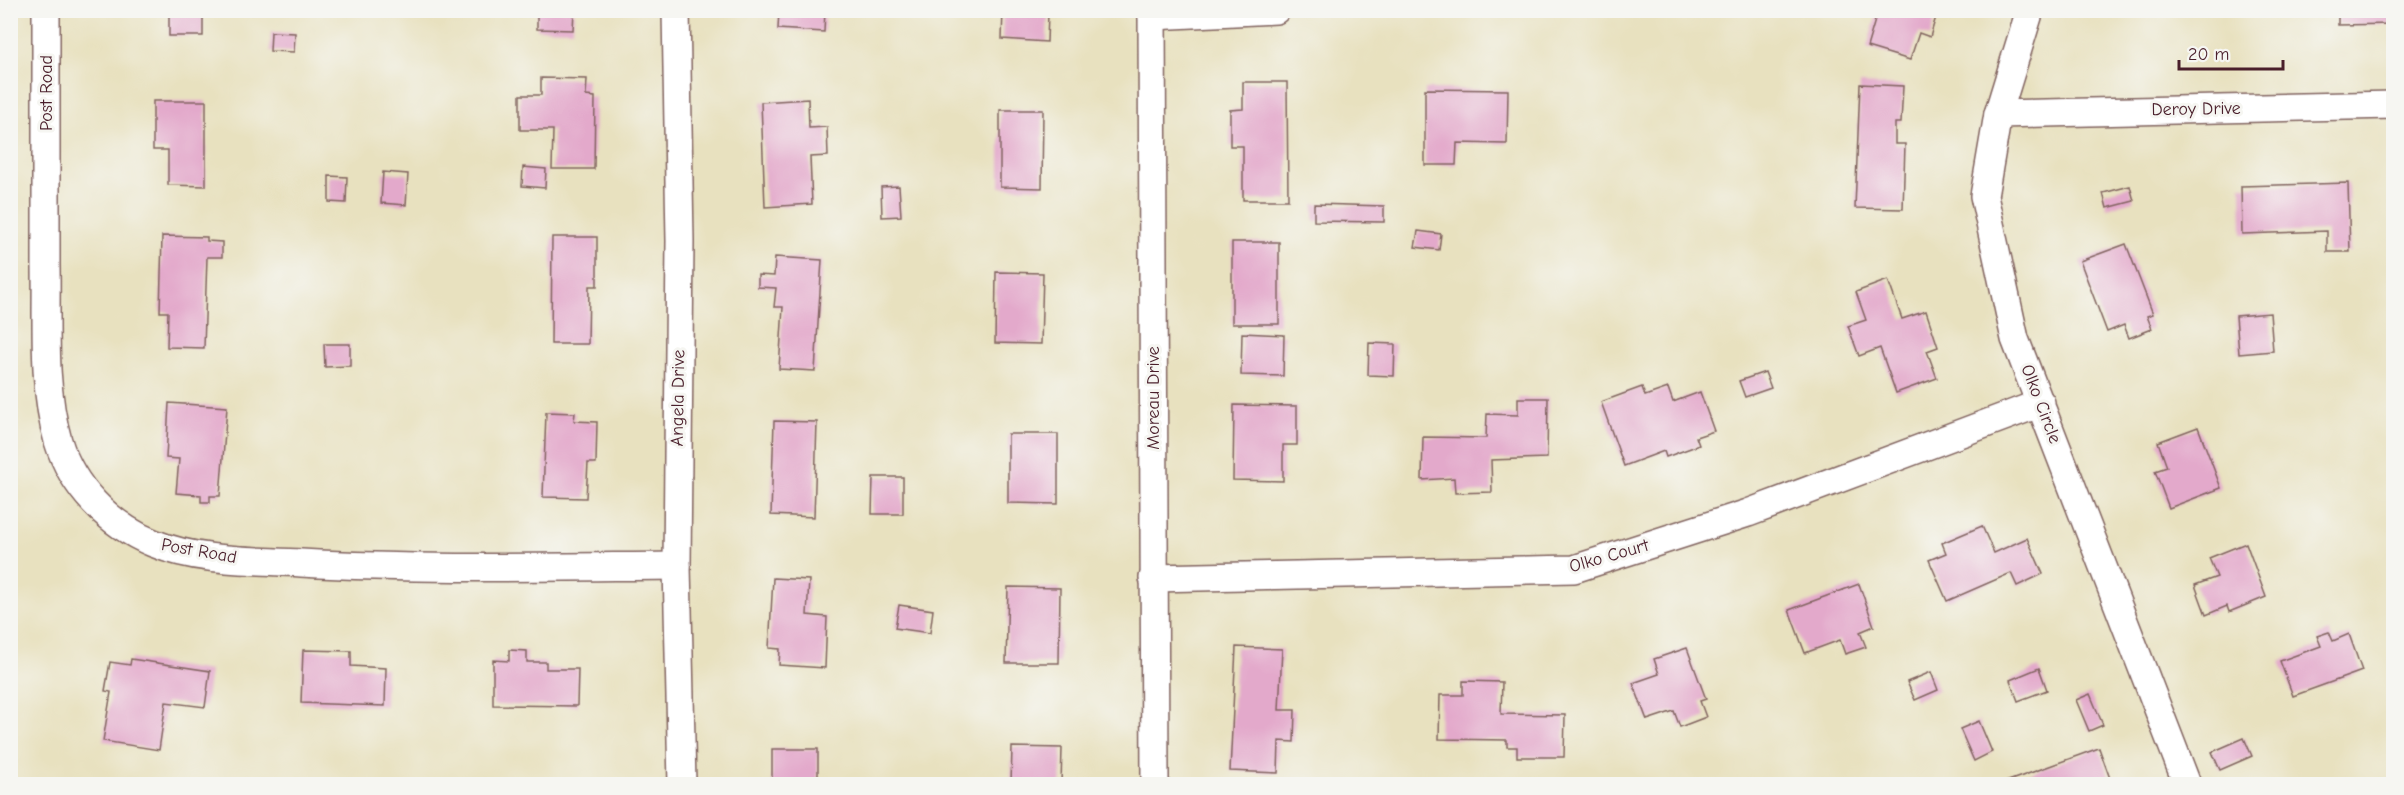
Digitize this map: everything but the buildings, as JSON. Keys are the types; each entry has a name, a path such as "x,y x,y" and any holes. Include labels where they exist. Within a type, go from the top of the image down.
{"street":[{"name":"Post Road","path":"46,10 47,346 51,412 59,443 69,466 98,507 134,534 155,544 180,552 233,559 401,568 677,566"},
{"name":"Angela Drive","path":"676,10 680,241 677,566 682,784"},
{"path":"1152,14 1275,10"},
{"name":"Olko Circle","path":"2031,10 1998,114 1984,196 2016,339 2187,784"},
{"name":"Moreau Drive","path":"1152,14 1155,784"},
{"name":"Deroy Drive","path":"1998,114 2394,105"},
{"name":"Olko Court","path":"1153,578 1574,569 1748,513 2041,404"}]}
